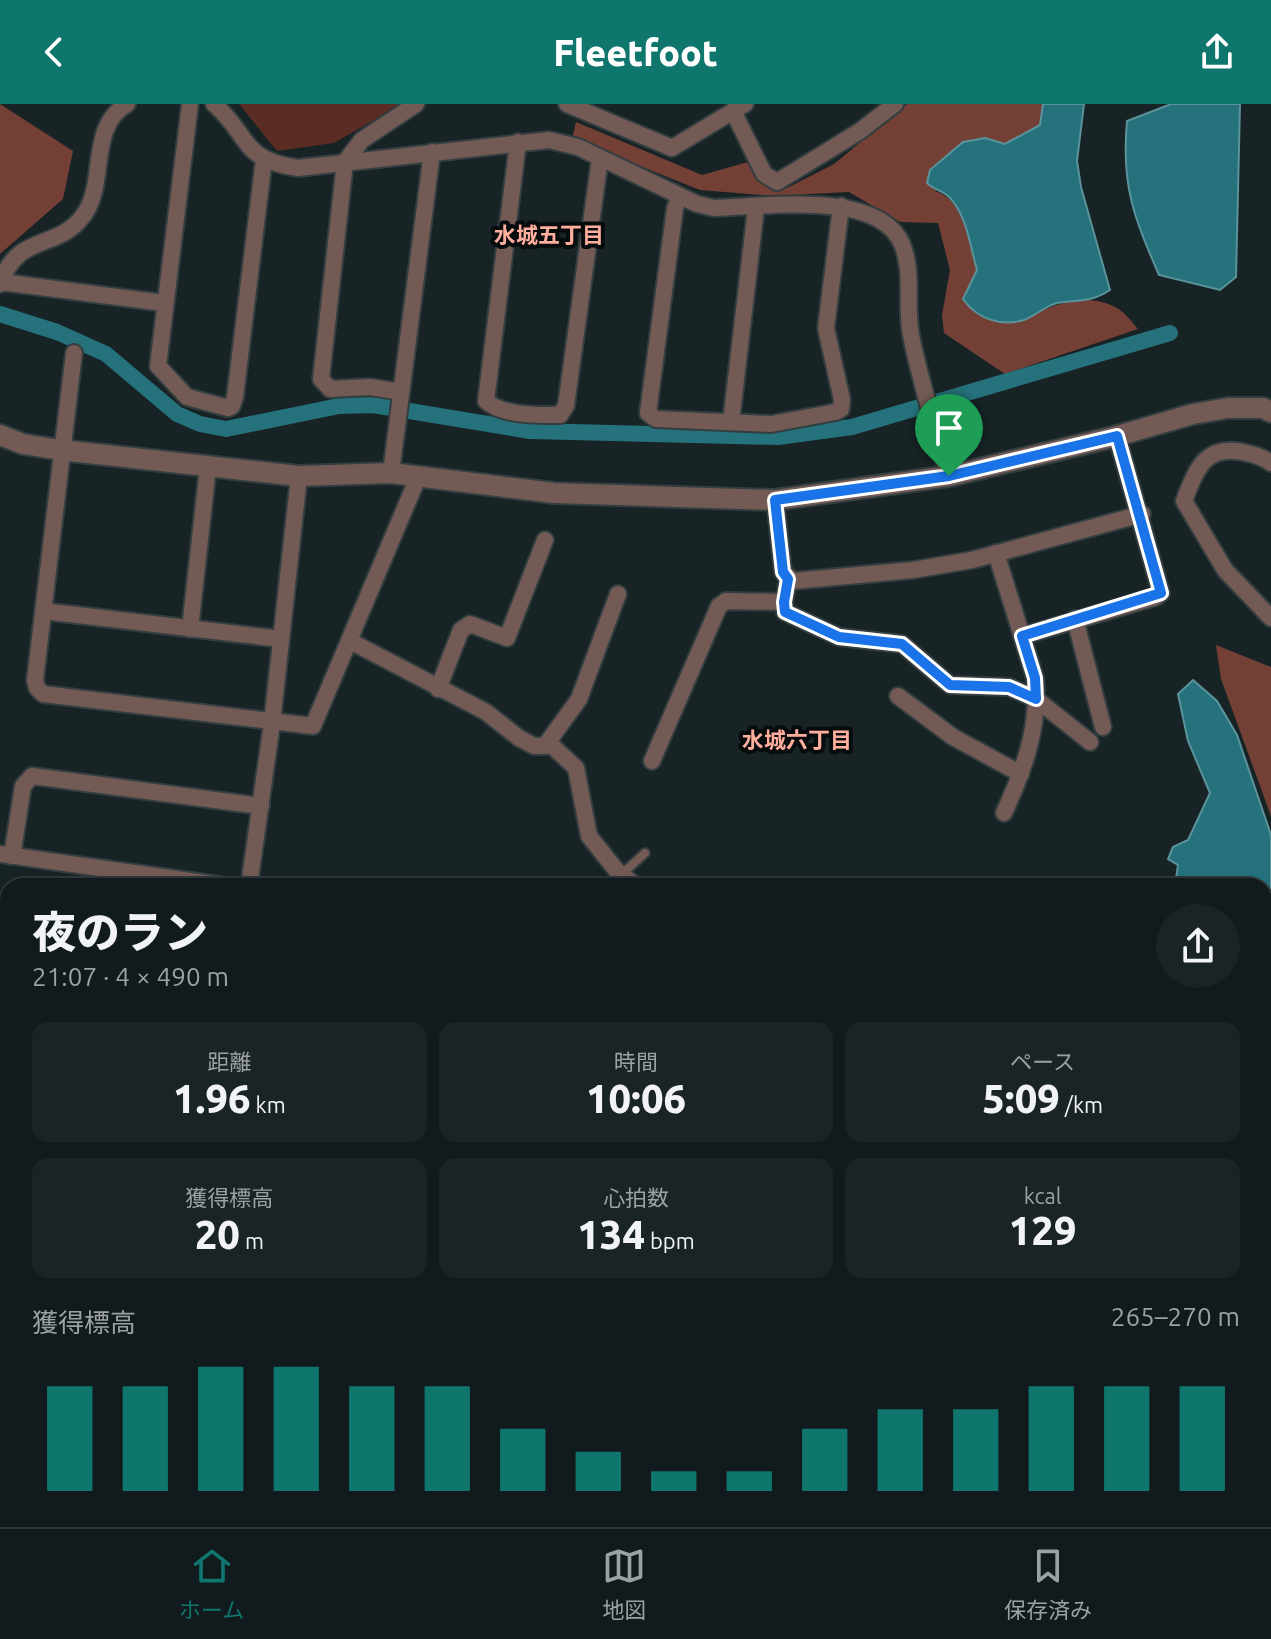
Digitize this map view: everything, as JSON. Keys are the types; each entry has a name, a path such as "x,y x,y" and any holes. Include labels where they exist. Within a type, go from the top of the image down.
{"street":[{"path":"190,104 164,303 160,371 187,397 228,408 232,406 264,159"},
{"path":"214,104 224,112 242,141 264,159 298,168 549,140 578,147 680,196 714,208 841,206 868,212 901,241 908,265 911,335 949,476"},
{"path":"401,392 370,387 330,389 321,379 345,162 362,140 416,104"},
{"path":"580,107 672,148 739,108 764,174 777,182 860,131 895,104"},
{"path":"122,105 106,129 93,194 84,216 69,230 31,245 15,256 0,283 164,303"},
{"path":"518,142 486,401 508,411 560,415 566,406 600,158"},
{"path":"391,473 432,152"},
{"path":"680,196 675,208 648,413 656,419 787,423 841,409 842,400 826,328 841,206"},
{"path":"731,422 756,208"},
{"path":"74,353 60,450 35,680 43,694 313,726 419,475"},
{"path":"0,435 23,444 60,450 299,476 391,473 554,493 775,500 949,476 1117,436 1193,414 1228,408 1263,408 1271,412"},
{"path":"1022,636 1161,593 1142,514 1117,436"},
{"path":"1271,463 1264,457 1232,449 1218,450 1208,456 1184,501 1220,563 1271,618"},
{"path":"190,629 208,467"},
{"path":"250,878 272,723 299,476"},
{"path":"775,500 783,572 793,581 913,570 996,553 1142,514"},
{"path":"438,689 461,630 470,624 507,638 545,540"},
{"path":"996,553 1035,678 1036,699 1034,727 1021,774 1004,813"},
{"path":"788,579 785,612 839,637 902,644 950,685 1009,687 1036,699 1090,742"},
{"path":"350,641 497,719 519,738 534,746 545,746 579,699 618,594"},
{"path":"652,761 719,606 726,601 784,602"},
{"path":"43,611 281,639"},
{"path":"1075,619 1103,727"},
{"path":"898,696 953,737 1021,774"},
{"path":"548,742 576,768 589,836 626,878"},
{"path":"169,878 6,855 23,786 32,776 261,806"}],"lane":[{"path":"622,875 645,853"}],"shaded area":[{"path":"0,104 73,151 63,199 0,254"},
{"path":"239,104 402,104 334,143 277,151"},
{"path":"907,104 1043,104 1040,125 1005,144 985,138 935,191 953,203 959,213 977,270 963,300 1023,320 1056,305 1092,300 1118,309 1138,329 1005,374 944,333 942,315 950,270 938,223 900,222 849,192 774,196 700,190 572,139 576,122 702,175 748,162 763,182 787,188 834,164"},
{"path":"1216,645 1271,667 1271,816 1221,679"}],"water":[{"path":"1043,104 1084,104 1077,161 1081,187 1110,290 1091,299 1053,304 1024,320 998,322 975,312 963,299 977,270 967,231 954,203 927,183 930,170 963,142 985,138 1005,144 1040,125"},
{"path":"1171,104 1240,104 1236,277 1220,290 1159,275 1131,201 1126,164 1127,121"},
{"path":"1193,680 1217,701 1237,735 1271,835 1271,878 1176,878 1178,865 1168,859 1173,847 1188,840 1210,793 1188,741 1178,694"}],"waterway":[{"path":"0,314 57,332 106,354 177,414 200,424 226,429 339,406 373,405 530,431 778,437 852,427 1170,333"}],"district":[{"name":"水城五丁目","path":"549,235"},
{"name":"水城六丁目","path":"797,740"}],"route":[{"path":"1117,436 1142,514 1161,593 1022,636 1035,678 1036,699 1009,687 950,685 902,644 839,637 785,612 788,579 783,572 775,500 949,476 1117,436"}]}
